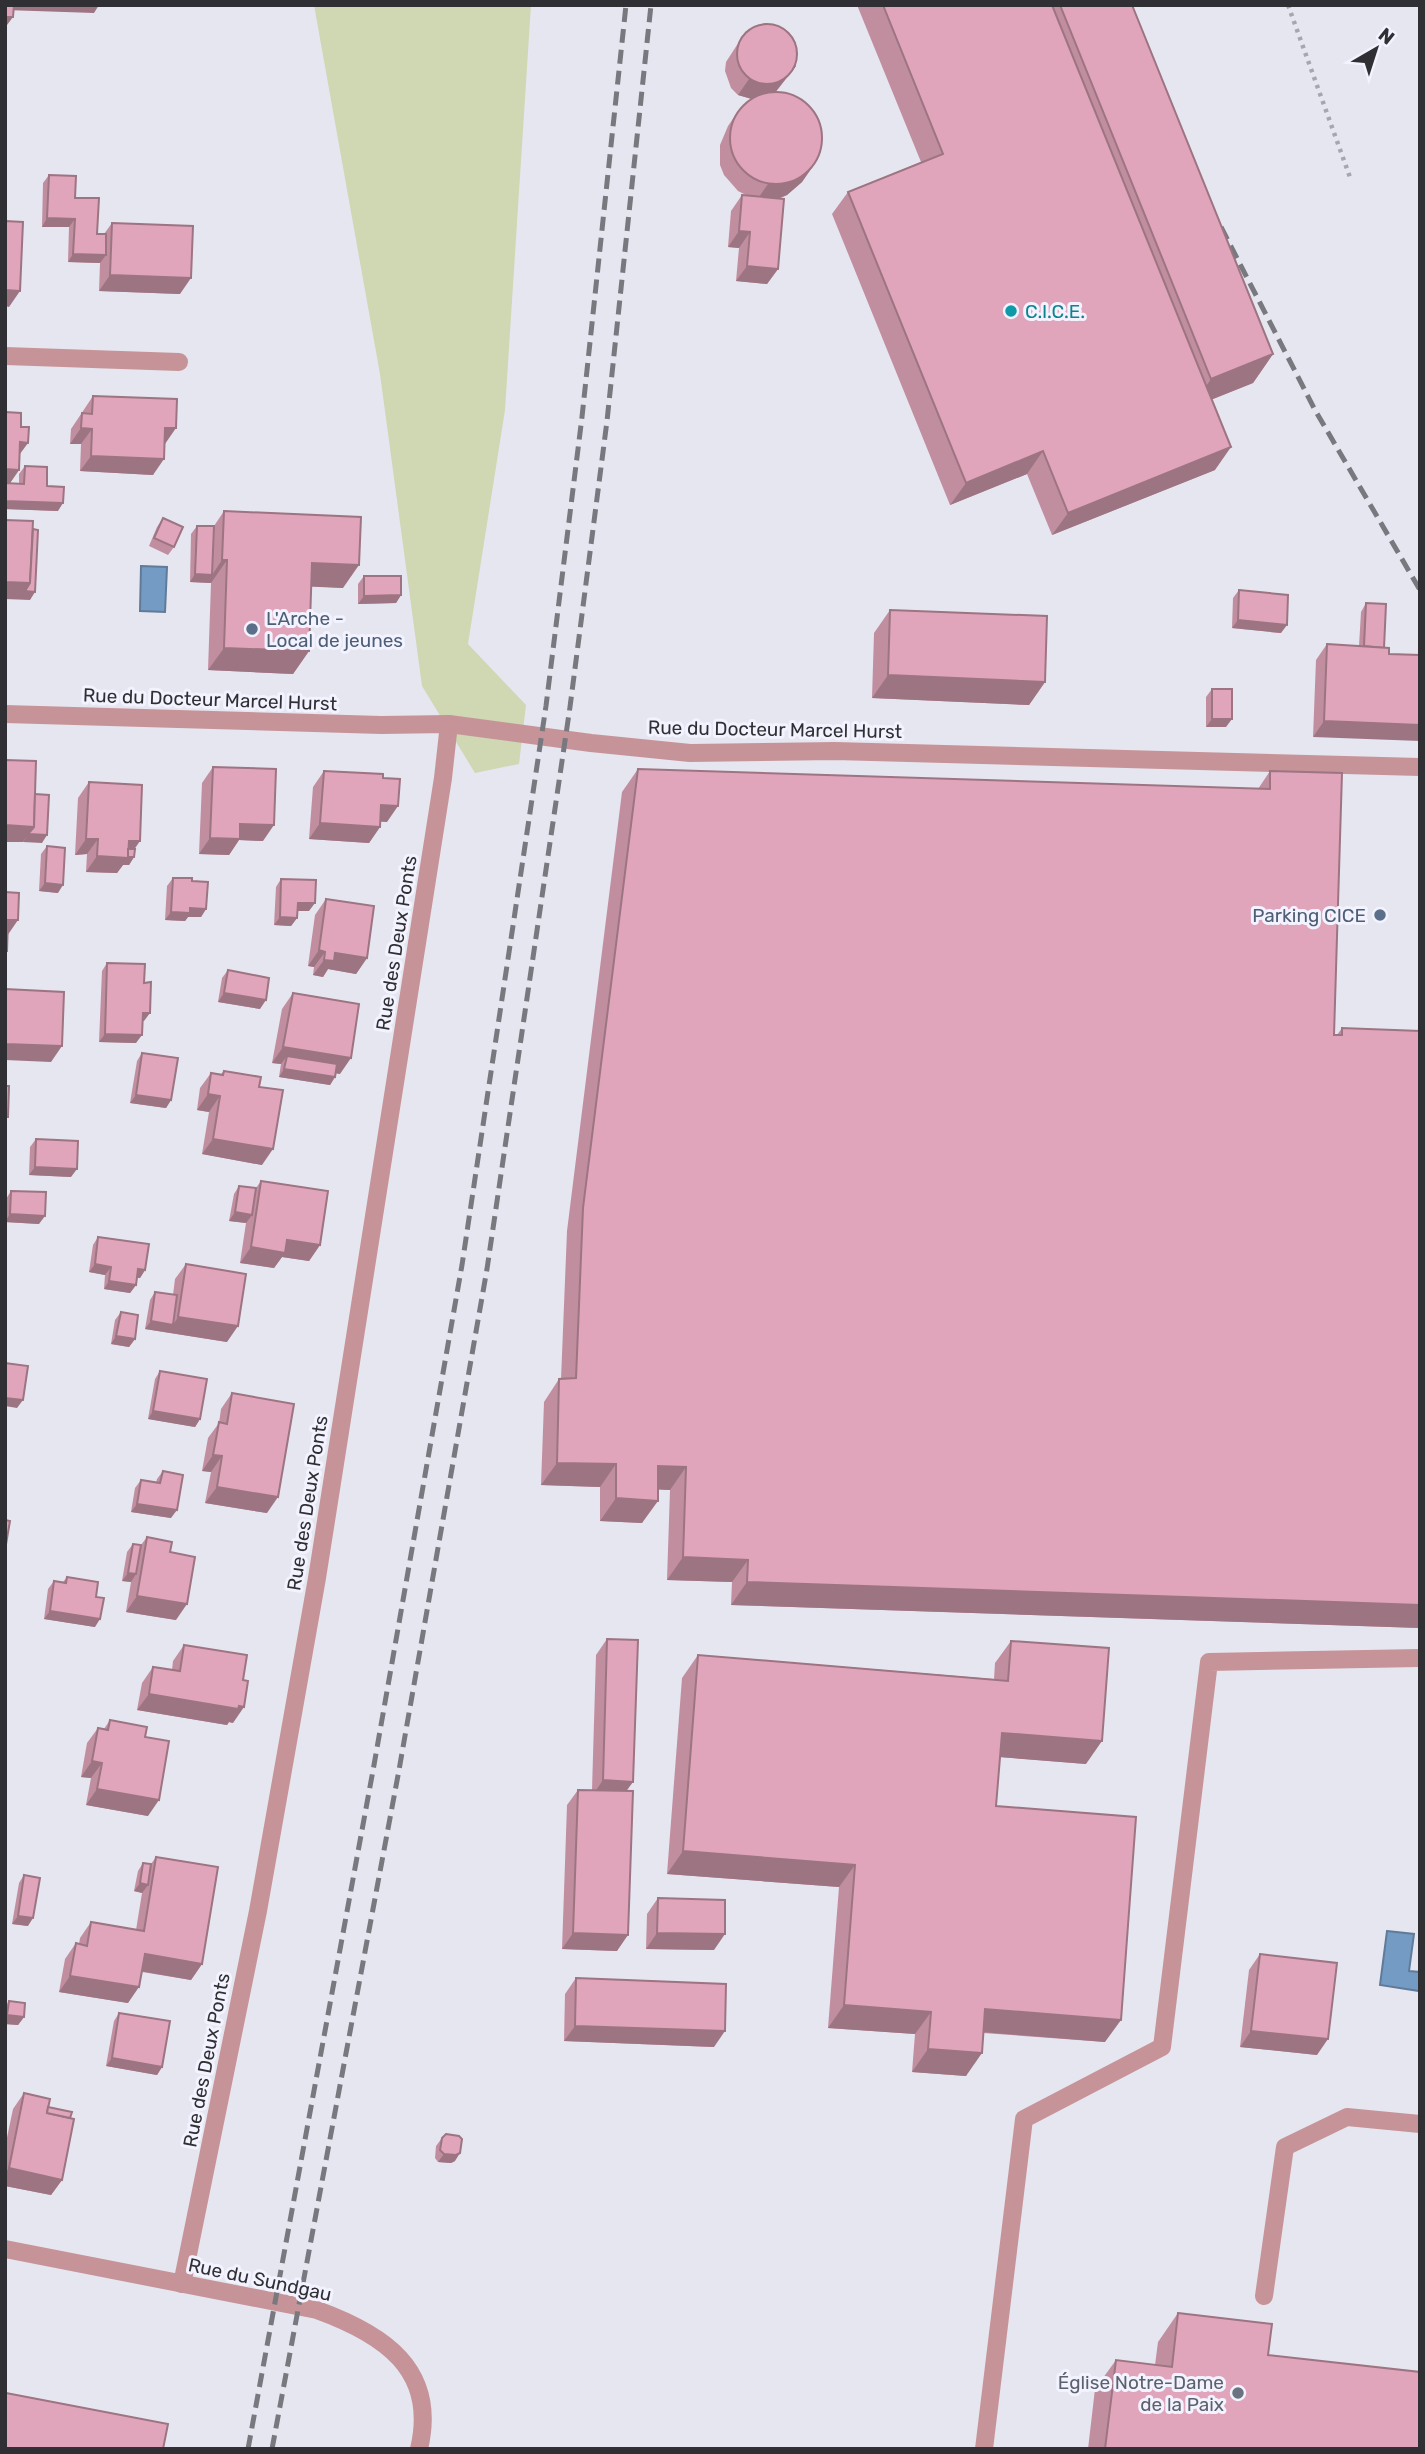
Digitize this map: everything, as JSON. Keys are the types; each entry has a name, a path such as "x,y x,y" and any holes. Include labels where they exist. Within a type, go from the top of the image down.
{"street":[{"path":"5,356 179,362"},
{"name":"Rue du Docteur Marcel Hurst","path":"5,714 381,725 449,724 690,753 835,751 1420,767"},
{"name":"Rue des Deux Ponts","path":"182,2284 258,1911 317,1578 431,859 449,724"},
{"path":"984,2449 1024,2119 1161,2047 1209,1662 1420,1658"},
{"path":"1265,2297 1285,2147 1348,2117 1420,2124"},
{"name":"Rue du Sundgau","path":"5,2249 317,2310 351,2322 377,2337 413,2375 422,2406 419,2449"}],"path":[{"path":"1288,5 1351,180"}],"green space":[{"path":"314,5 531,5 505,410 468,644 526,705 519,764 475,773 422,686 380,374"}],"water":[{"path":"141,566 167,567 165,612 140,611"},
{"path":"1387,1931 1414,1934 1409,1971 1420,1972 1419,1991 1380,1985"}],"building":[{"path":"5,5 14,5 13,17 5,17"},
{"name":"C.I.C.E.","path":"883,5 1052,5 1231,447 1068,513 1043,451 966,483 848,192 943,154"},
{"path":"1060,5 1132,5 1273,354 1211,379"},
{"path":"761,24 773,24 792,37 797,54 795,66 784,79 773,84 761,84 742,71 737,60 737,48 750,29"},
{"path":"776,92 802,100 814,112 822,138 814,164 802,176 776,184 750,176 738,164 730,138 738,112 750,100"},
{"path":"49,175 76,176 75,198 99,198 97,234 106,234 106,255 73,254 75,219 47,218"},
{"path":"742,195 784,199 778,269 747,266 750,232 739,231"},
{"path":"5,221 23,222 20,291 5,290"},
{"path":"112,223 193,226 191,278 110,275"},
{"path":"93,396 177,399 176,428 165,428 164,459 91,456 92,429 81,428 82,413 92,414"},
{"path":"5,412 21,413 21,427 29,427 28,443 20,442 19,470 5,469"},
{"path":"25,466 47,467 47,486 64,487 63,503 5,501 5,483 24,484"},
{"name":"L'Arche - Local de jeunes","path":"224,511 361,517 359,565 312,563 309,651 224,648 227,560 222,560"},
{"path":"163,518 183,527 174,547 154,538"},
{"path":"5,520 33,521 30,583 5,582"},
{"path":"197,526 214,526 212,575 195,574"},
{"path":"33,529 38,530 35,592 25,591 30,583"},
{"path":"364,576 401,576 401,595 364,596"},
{"path":"1239,590 1288,595 1287,625 1238,620"},
{"path":"1366,603 1386,604 1384,648 1364,646"},
{"path":"890,610 1047,616 1045,682 888,675"},
{"path":"1327,644 1389,648 1389,654 1420,655 1420,725 1324,721"},
{"path":"1212,689 1232,689 1232,719 1212,719"},
{"path":"5,760 36,761 34,827 5,825"},
{"path":"213,767 276,769 274,825 240,824 240,839 210,838"},
{"path":"638,769 1270,789 1270,771 1342,773 1334,1035 1342,1035 1342,1028 1420,1031 1420,1605 747,1582 748,1560 683,1557 686,1467 658,1466 658,1501 616,1498 616,1464 557,1463 559,1379 576,1378 583,1208"},
{"path":"324,771 383,774 383,778 400,779 398,806 381,805 380,827 320,823"},
{"path":"89,782 142,785 140,841 129,841 128,858 97,856 98,839 86,839"},
{"path":"35,794 49,795 47,835 28,834 34,827"},
{"path":"47,846 65,848 63,885 45,883"},
{"path":"128,849 135,849 134,857 128,857"},
{"path":"173,878 192,878 192,881 208,882 206,909 190,908 190,913 171,912"},
{"path":"281,879 316,880 315,903 298,903 297,918 280,917"},
{"path":"5,892 19,893 18,920 8,920 7,951 5,951"},
{"path":"326,899 374,906 367,958 335,953 334,961 324,960 325,952 319,950"},
{"path":"107,963 145,964 144,983 151,982 150,1013 143,1013 142,1035 105,1034"},
{"path":"228,970 269,978 266,1000 224,993"},
{"path":"5,989 64,992 62,1046 5,1044"},
{"path":"293,993 359,1004 351,1058 283,1047"},
{"path":"142,1053 178,1058 171,1100 136,1095"},
{"path":"287,1056 337,1064 335,1077 284,1069"},
{"path":"224,1071 261,1077 259,1087 283,1090 273,1149 213,1139 220,1096 208,1094 211,1073 223,1075"},
{"path":"5,1086 9,1086 8,1117 5,1117"},
{"path":"36,1139 78,1141 77,1169 35,1167"},
{"path":"261,1181 328,1191 320,1245 287,1240 285,1253 251,1247"},
{"path":"239,1186 256,1188 252,1215 235,1212"},
{"path":"11,1191 46,1192 45,1216 10,1214"},
{"path":"98,1237 149,1244 145,1270 138,1269 136,1285 109,1281 111,1267 95,1264"},
{"path":"186,1264 246,1274 238,1326 178,1317"},
{"path":"155,1292 177,1295 173,1325 151,1321"},
{"path":"121,1312 138,1315 135,1339 116,1336"},
{"path":"5,1363 28,1366 23,1400 5,1398"},
{"path":"160,1371 207,1379 200,1419 153,1411"},
{"path":"232,1393 294,1404 278,1497 217,1487 222,1456 213,1455 219,1422 227,1424"},
{"path":"163,1471 183,1475 177,1510 137,1504 141,1480 160,1483"},
{"path":"5,1520 10,1521 5,1550"},
{"path":"147,1537 172,1542 170,1552 195,1557 187,1604 137,1596"},
{"path":"133,1544 141,1545 136,1574 128,1573"},
{"path":"67,1577 98,1582 96,1597 104,1598 100,1619 50,1611 54,1581 66,1583"},
{"path":"607,1639 638,1640 633,1782 603,1780"},
{"path":"1011,1641 1109,1648 1102,1741 1002,1733 996,1806 1136,1817 1121,2020 985,2009 982,2053 928,2049 931,2012 844,2005 855,1865 683,1851 698,1655 1008,1681"},
{"path":"184,1645 247,1655 243,1680 248,1681 244,1707 239,1706 238,1709 149,1694 153,1667 180,1671"},
{"path":"110,1720 147,1727 145,1737 169,1741 159,1800 97,1789 102,1763 92,1761 98,1728 108,1730"},
{"path":"578,1790 633,1791 628,1935 573,1933"},
{"path":"156,1857 218,1867 202,1964 145,1954 139,1987 70,1976 76,1943 87,1946 91,1922 144,1931"},
{"path":"143,1863 151,1864 148,1885 140,1883"},
{"path":"24,1875 40,1878 33,1918 18,1916"},
{"path":"658,1898 725,1900 725,1934 657,1933"},
{"path":"1260,1954 1337,1963 1328,2039 1251,2031"},
{"path":"576,1978 726,1984 725,2031 575,2026"},
{"path":"9,2001 25,2003 24,2017 7,2015"},
{"path":"119,2013 170,2021 162,2067 112,2058"},
{"path":"24,2093 50,2099 47,2113 74,2119 62,2180 9,2168"},
{"path":"48,2107 72,2112 70,2118 47,2113"},
{"path":"446,2134 462,2139 460,2153 444,2154 440,2150 442,2138"},
{"name":"Église Notre-Dame de la Paix","path":"1178,2313 1272,2324 1268,2355 1420,2372 1420,2449 1105,2449 1116,2360 1172,2367"},
{"path":"6,2393 168,2424 163,2449 5,2449"}],"railway":[{"path":"248,2449 374,1765 462,1265 546,706 582,417 626,5"},
{"path":"272,2449 399,1770 487,1269 570,707 607,421 651,5"},
{"path":"1221,227 1315,410 1420,590"}],"place":[{"name":"C.I.C.E.","path":"1011,311"},
{"name":"L'Arche - Local de jeunes","path":"252,629"},
{"name":"Parking CICE","path":"1380,915"},
{"name":"Église Notre-Dame de la Paix","path":"1238,2393"}]}
